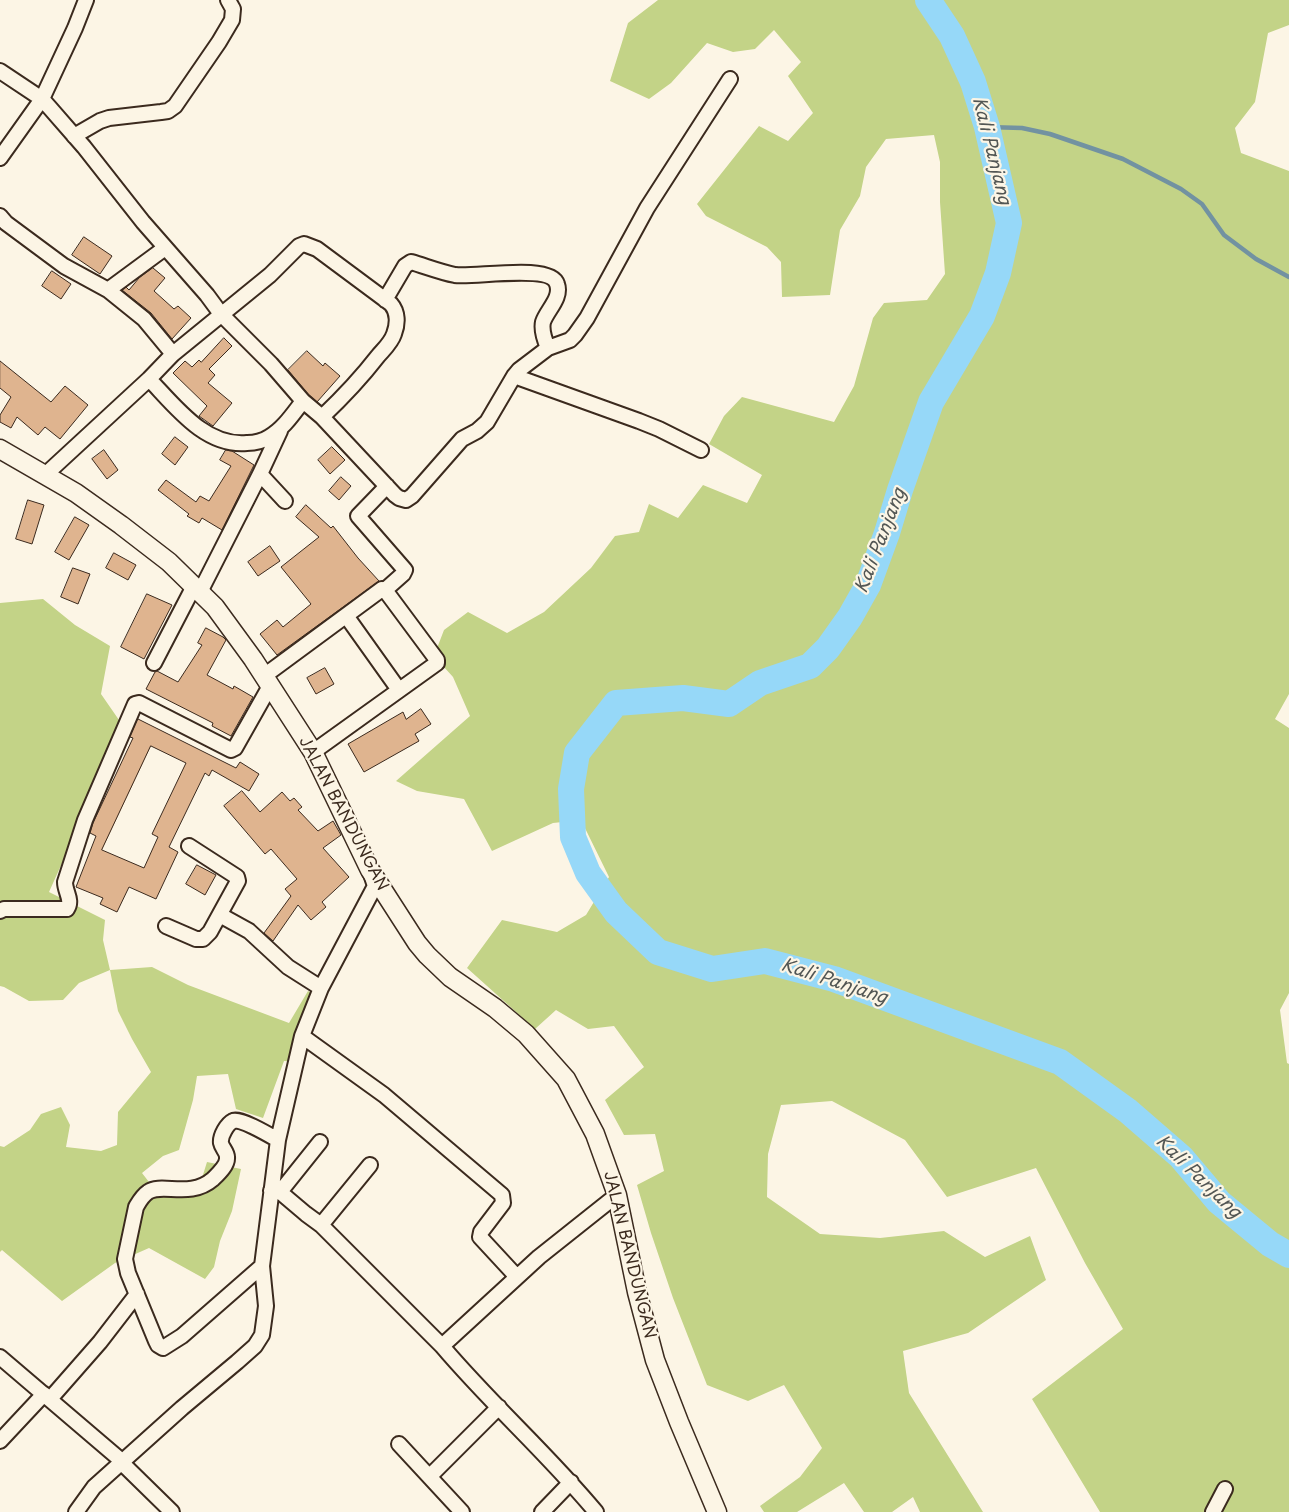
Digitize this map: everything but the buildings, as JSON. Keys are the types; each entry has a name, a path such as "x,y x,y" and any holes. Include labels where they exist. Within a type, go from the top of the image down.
{"main road":[{"name":"JALAN BANDUNGAN","path":"0,449 76,493 121,525 169,562 215,607 267,681 313,752 370,870 417,943 450,977 495,1008 526,1034 566,1078 595,1134 617,1195 637,1292 656,1360 679,1422 717,1512"}],"street":[{"path":"0,158 42,99 86,0"},
{"path":"74,136 109,118 160,112 175,106 232,20 234,11 228,0"},
{"path":"0,71 42,99 221,314 395,495 408,500 462,439 477,431 487,422 522,366 548,348 570,340 582,327 648,208 730,79"},
{"path":"2,223 64,266 108,290 144,319 173,354"},
{"path":"45,474 173,354 270,275 294,250 304,244 317,250 386,300 395,309 397,325 390,342 358,382 322,417"},
{"path":"108,290 165,248"},
{"path":"386,300 405,266 411,262 456,275 520,273 550,276 556,281 558,292 543,324 544,337 548,348"},
{"path":"514,376 653,427 701,450"},
{"path":"148,379 194,424 211,436 234,444 258,442 269,438 280,429 303,401"},
{"path":"154,663 260,474 280,429"},
{"path":"260,474 285,501"},
{"path":"0,911 4,909 68,908 70,902 64,886 85,820 135,704 139,703 231,750 235,748 267,681 403,574 405,570 358,516 387,486"},
{"path":"313,752 438,662 385,590"},
{"path":"347,617 399,690"},
{"path":"166,926 196,939 203,939 210,932 220,915 238,879 189,846"},
{"path":"76,1512 94,1487 182,1408 237,1362 259,1341 262,1335 266,1306 262,1266 276,1191 278,1140 302,1036 321,988 375,886 370,870"},
{"path":"220,915 249,931 288,967 321,988"},
{"path":"302,1036 384,1096 502,1196 503,1203 481,1232 480,1238 516,1277"},
{"path":"262,1266 182,1336 163,1348 156,1341 124,1259 136,1208 146,1193 154,1189 193,1189 212,1180 226,1162 227,1156 221,1145 222,1138 227,1126 233,1121 236,1119 278,1140"},
{"path":"276,1191 320,1142"},
{"path":"321,1225 370,1165"},
{"path":"276,1191 321,1225 442,1346 571,1482 596,1512"},
{"path":"442,1346 538,1257 617,1195"},
{"path":"0,1441 47,1397 100,1342 137,1294"},
{"path":"0,1357 124,1462 123,1464 172,1512"},
{"path":"430,1476 499,1407"},
{"path":"399,1444 462,1512"},
{"path":"542,1512 571,1482"},
{"path":"1212,1512 1224,1489"}],"green space":[{"path":"658,0 1289,0 1289,25 1268,33 1255,102 1235,128 1241,153 1289,171 1289,694 1275,719 1289,728 1289,993 1280,1010 1287,1063 1289,1064 1289,1512 1100,1512 1032,1399 1123,1329 1085,1263 1036,1168 947,1197 905,1140 832,1101 781,1105 768,1154 767,1197 820,1234 880,1238 944,1231 985,1257 1030,1236 1046,1280 968,1333 903,1351 909,1393 983,1512 920,1512 913,1497 892,1512 864,1512 844,1483 797,1512 764,1512 760,1506 800,1477 822,1448 784,1385 748,1401 707,1385 673,1298 637,1185 664,1171 655,1134 624,1135 605,1100 644,1067 614,1026 588,1029 556,1010 535,1029 467,968 502,920 557,932 586,915 609,877 581,820 553,823 492,851 464,799 417,791 396,781 470,716 453,677 434,656 444,630 468,612 507,633 544,612 591,568 615,536 639,532 649,504 678,518 703,485 747,503 762,475 709,444 724,416 742,397 834,422 854,386 873,318 884,303 927,300 945,274 940,202 940,162 934,135 886,139 866,167 860,196 840,230 830,295 782,297 781,262 767,247 706,216 697,204 759,126 788,141 813,113 788,76 801,62 774,30 755,49 733,52 707,43 671,83 649,99 610,81 628,23"},
{"path":"43,599 75,625 110,646 101,694 119,720 85,812 49,892 105,920 103,940 110,970 79,983 63,1000 29,1001 0,986 0,603"},
{"path":"152,967 188,985 289,1023 308,991 323,999 302,1062 284,1061 263,1118 236,1109 228,1074 197,1076 193,1100 179,1150 163,1156 142,1173 159,1195 197,1194 207,1162 241,1169 232,1211 220,1241 214,1267 205,1279 149,1248 115,1263 62,1301 2,1250 0,1252 0,1146 4,1147 30,1130 41,1114 61,1107 70,1125 66,1147 101,1151 117,1145 118,1112 151,1072 118,1011 110,970"}],"waterway":[{"name":"Kali Panjang","path":"928,0 952,36 973,82 987,127 1009,223 998,273 982,316 931,402 868,585 850,617 828,648 810,666 760,683 729,704 683,698 616,703 577,753 571,789 573,837 588,873 616,912 658,952 712,969 765,961 834,979 1060,1062 1128,1111 1181,1157 1219,1202 1270,1244 1289,1255"},
{"path":"987,127 1022,128 1050,134 1123,159 1181,189 1202,204 1224,235 1256,259 1289,277"}]}
